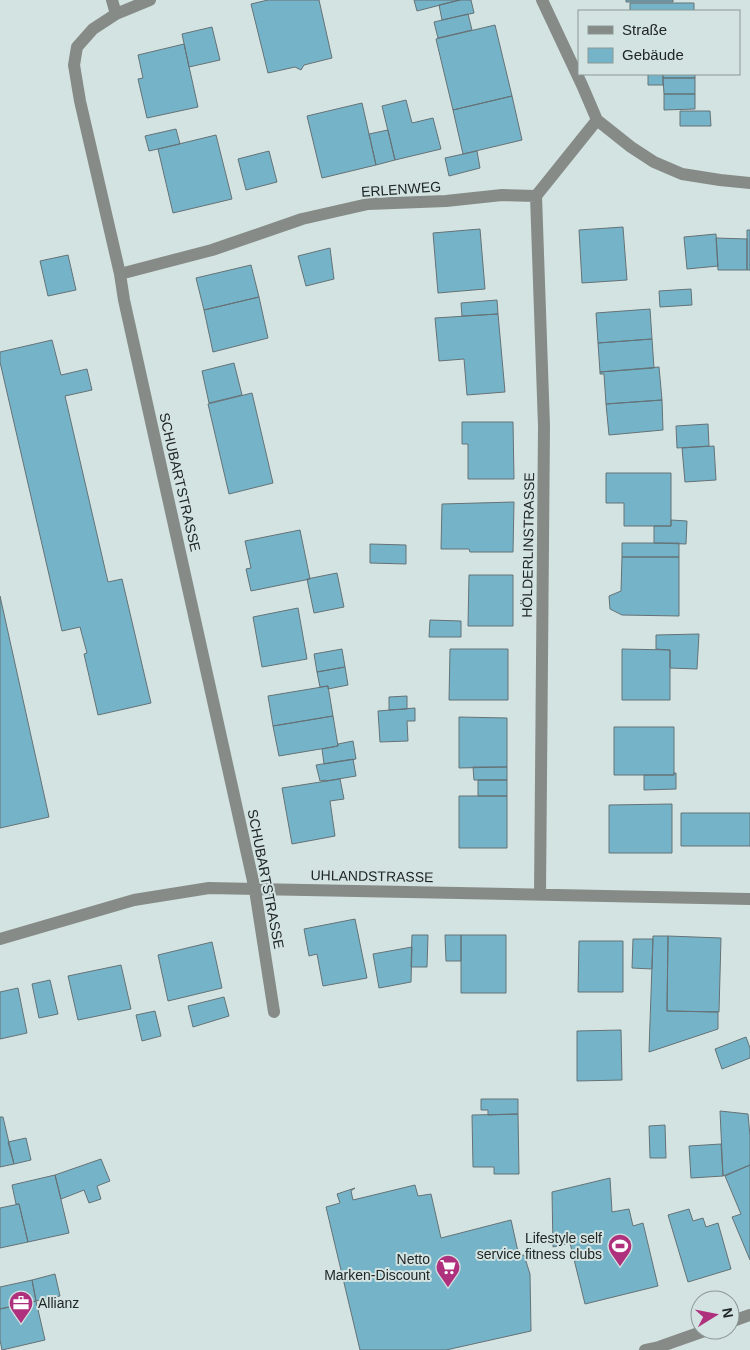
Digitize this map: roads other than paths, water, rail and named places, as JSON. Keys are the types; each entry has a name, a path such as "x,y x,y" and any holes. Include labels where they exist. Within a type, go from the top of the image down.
{"street":[{"path":"112,0 116,14"},
{"name":"SCHUBARTSTRASSE","path":"150,0 116,14 92,29 77,47 74,65 80,101 120,274 128,319 255,890 274,1012"},
{"path":"542,0 597,120 631,147 654,162 682,174 750,183"},
{"path":"536,196 597,120"},
{"name":"ERLENWEG","path":"120,274 212,250 302,218 368,204 446,201 502,194 536,196"},
{"name":"HÖLDERLINSTRASSE","path":"536,196 544,426 540,894"},
{"name":"UHLANDSTRASSE","path":"0,939 134,900 209,888 750,899"},
{"path":"644,1350 690,1336"}],"place":[{"name":"Lifestyle self service fitness clubs","path":"620,1267"},
{"name":"Netto Marken-Discount","path":"448,1288"},
{"name":"Allianz","path":"21,1324"}]}
